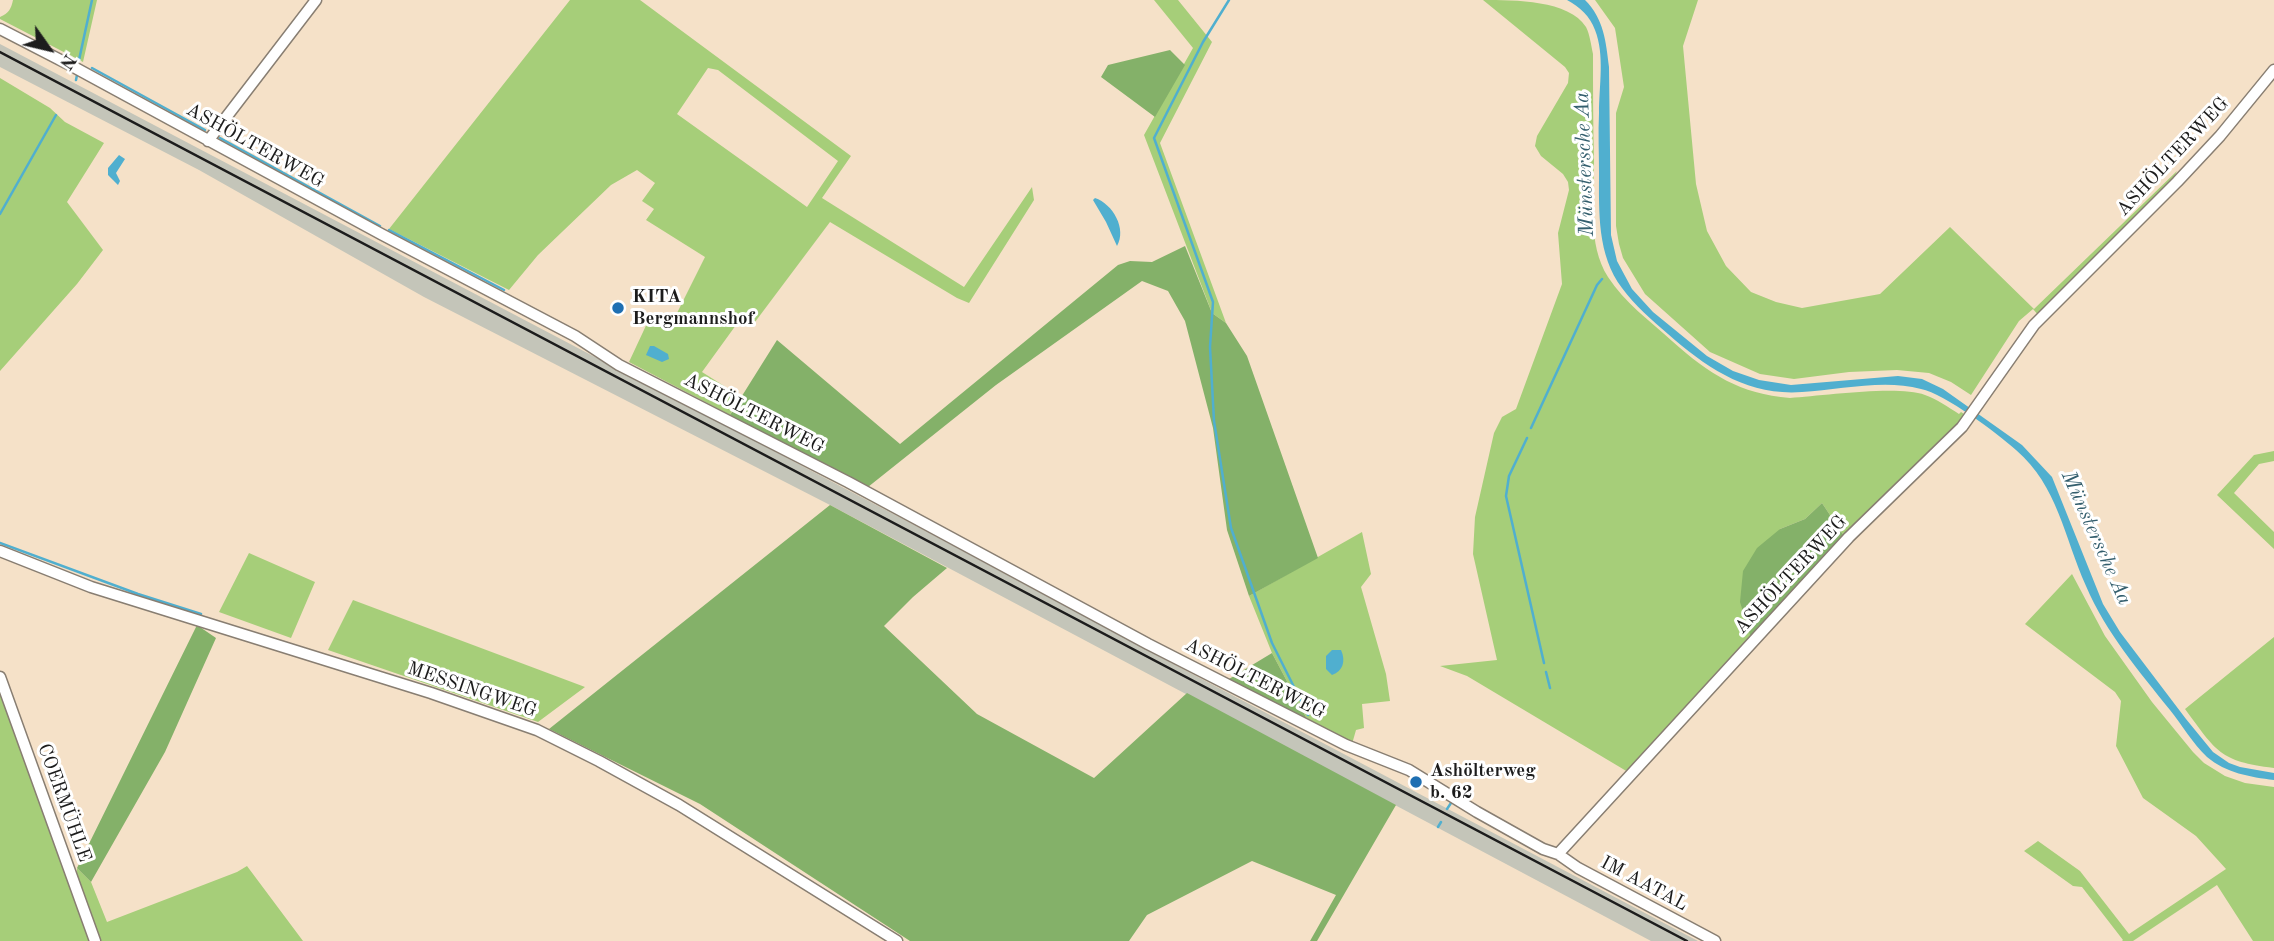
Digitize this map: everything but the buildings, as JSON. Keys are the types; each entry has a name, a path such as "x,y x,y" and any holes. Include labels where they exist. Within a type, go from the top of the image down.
{"street":[{"path":"208,141 316,0"},
{"name":"ASHÖLTERWEG","path":"0,29 575,336 619,365 848,482 1148,644 1361,752 1409,770 1477,813 1543,849 1558,854 1840,547 1966,422 2034,325 2177,182 2220,136 2274,71"},
{"name":"MESSINGWEG","path":"0,551 91,587 432,693 537,730 679,805 897,941"},
{"name":"COERMÜHLE","path":"0,677 95,941"},
{"name":"IM AATAL","path":"1558,854 1578,868 1715,941"}],"shaded area":[{"path":"0,44 1698,941 1651,941 830,505 424,297 199,170 0,67"}],"green space":[{"path":"13,0 97,0 83,62 0,19 9,10"},
{"path":"570,0 640,0 851,156 822,198 964,287 1032,187 1034,200 969,303 830,222 755,322 744,314 702,372 740,396 730,415 629,362 650,317 670,327 705,257 646,220 654,209 642,201 655,183 637,170 611,185 538,255 509,290 389,229","holes":["708,68 718,70 838,161 807,207 677,114"]},
{"path":"1154,0 1178,0 1212,42 1160,143 1226,323 1212,313 1144,135 1193,48"},
{"path":"1483,0 1540,3 1567,11 1586,27 1593,54 1593,220 1601,264 1622,295 1686,353 1712,372 1740,387 1772,396 1790,398 1879,391 1913,392 1967,416 1844,536 1822,503 1805,519 1780,529 1751,638 1628,772 1467,676 1440,666 1497,660 1473,554 1475,517 1494,433 1502,417 1516,409 1562,284 1558,233 1569,190 1563,174 1541,156 1535,146 1537,136 1568,83 1569,73"},
{"path":"1595,0 1698,0 1683,46 1696,184 1707,231 1726,266 1751,292 1776,302 1802,308 1880,294 1950,227 2034,309 2177,171 2172,181 2039,316 2033,309 2019,321 1971,395 1951,382 1929,373 1897,370 1849,372 1794,379 1760,374 1710,352 1645,294 1623,258 1616,226 1616,113 1624,87 1615,28"},
{"path":"1170,50 1185,65 1155,117 1101,77 1108,65"},
{"path":"0,78 50,108 65,122 104,143 67,202 103,250 77,284 0,371"},
{"path":"1185,246 1212,313 1226,323 1247,356 1318,558 1249,596 1227,530 1213,428 1185,321 1168,291 1142,281 996,385 868,487 730,415 777,340 900,444 1118,265 1130,261 1152,262"},
{"path":"2274,451 2274,461 2259,464 2234,493 2274,532 2274,549 2217,495 2254,455"},
{"path":"1822,503 1844,536 1751,638 1740,602 1743,571 1757,548 1780,529 1805,519"},
{"path":"830,505 947,568 884,626 977,714 1094,778 1187,693 1396,805 1317,941 1310,941 1336,895 1252,861 1147,915 1129,941 910,941 700,804 549,729"},
{"path":"1362,532 1371,574 1361,587 1386,674 1390,701 1362,704 1364,728 1356,730 1352,744 1307,719 1272,653 1249,596"},
{"path":"249,553 315,582 291,638 219,612"},
{"path":"2072,574 2105,636 2152,702 2193,752 2204,763 2225,776 2245,783 2274,787 2274,941 2253,941 2217,885 2133,941 2122,941 2082,887 2073,886 2024,851 2038,841 2080,871 2129,934 2226,869 2196,836 2143,798 2116,746 2121,701 2115,692 2025,624"},
{"path":"353,600 585,687 538,722 328,650"},
{"path":"197,625 216,638 165,752 91,882 77,868"},
{"path":"2274,637 2274,768 2230,758 2213,745 2185,709"},
{"path":"1272,653 1307,719 1229,679"},
{"path":"0,686 89,941 0,941"},
{"path":"247,866 303,941 95,941 76,890 77,868 91,882 107,922"}],"water":[{"path":"1567,0 1585,0 1600,23 1605,40 1609,67 1611,235 1617,261 1632,289 1653,312 1707,356 1733,371 1759,380 1791,385 1898,376 1922,379 1943,389 2022,445 2052,477 2103,604 2120,632 2213,752 2240,767 2274,773 2274,780 2230,771 2207,757 2197,746 2103,620 2078,568 2058,513 2042,480 2016,450 1984,425 1943,398 1907,386 1877,385 1782,392 1746,384 1698,358 1632,301 1608,262 1601,233 1601,60 1598,40 1587,16"},
{"path":"119,155 125,159 116,173 120,181 118,185 108,175 108,168"},
{"path":"1095,198 1113,211 1117,218 1120,239 1117,246 1093,200"},
{"path":"650,346 668,354 669,359 662,362 646,355"},
{"path":"1332,650 1341,650 1343,662 1339,671 1332,675 1326,669 1326,656"}],"waterway":[{"path":"79,60 92,0"},
{"path":"1229,0 1203,42 1154,138 1213,302 1210,347 1214,421 1231,528 1272,643 1308,715"},
{"path":"92,68 205,130"},
{"path":"76,80 77,75"},
{"path":"0,214 56,115"},
{"path":"220,138 380,226"},
{"path":"389,230 504,290"},
{"path":"1531,428 1602,279"},
{"path":"1527,438 1509,476 1506,496 1544,663"},
{"path":"0,543 138,594 201,614"},
{"path":"1546,672 1550,688"},
{"path":"1447,809 1451,803"},
{"path":"1438,827 1441,822"}],"railway":[{"path":"0,52 1687,941"}],"place":[{"name":"KITA Bergmannshof","path":"618,308"},
{"name":"Ashölterweg b. 62","path":"1416,782"}],"water label":[{"name":"Münstersche Aa","path":"1585,164"},
{"name":"Münstersche Aa","path":"2096,538"}]}
